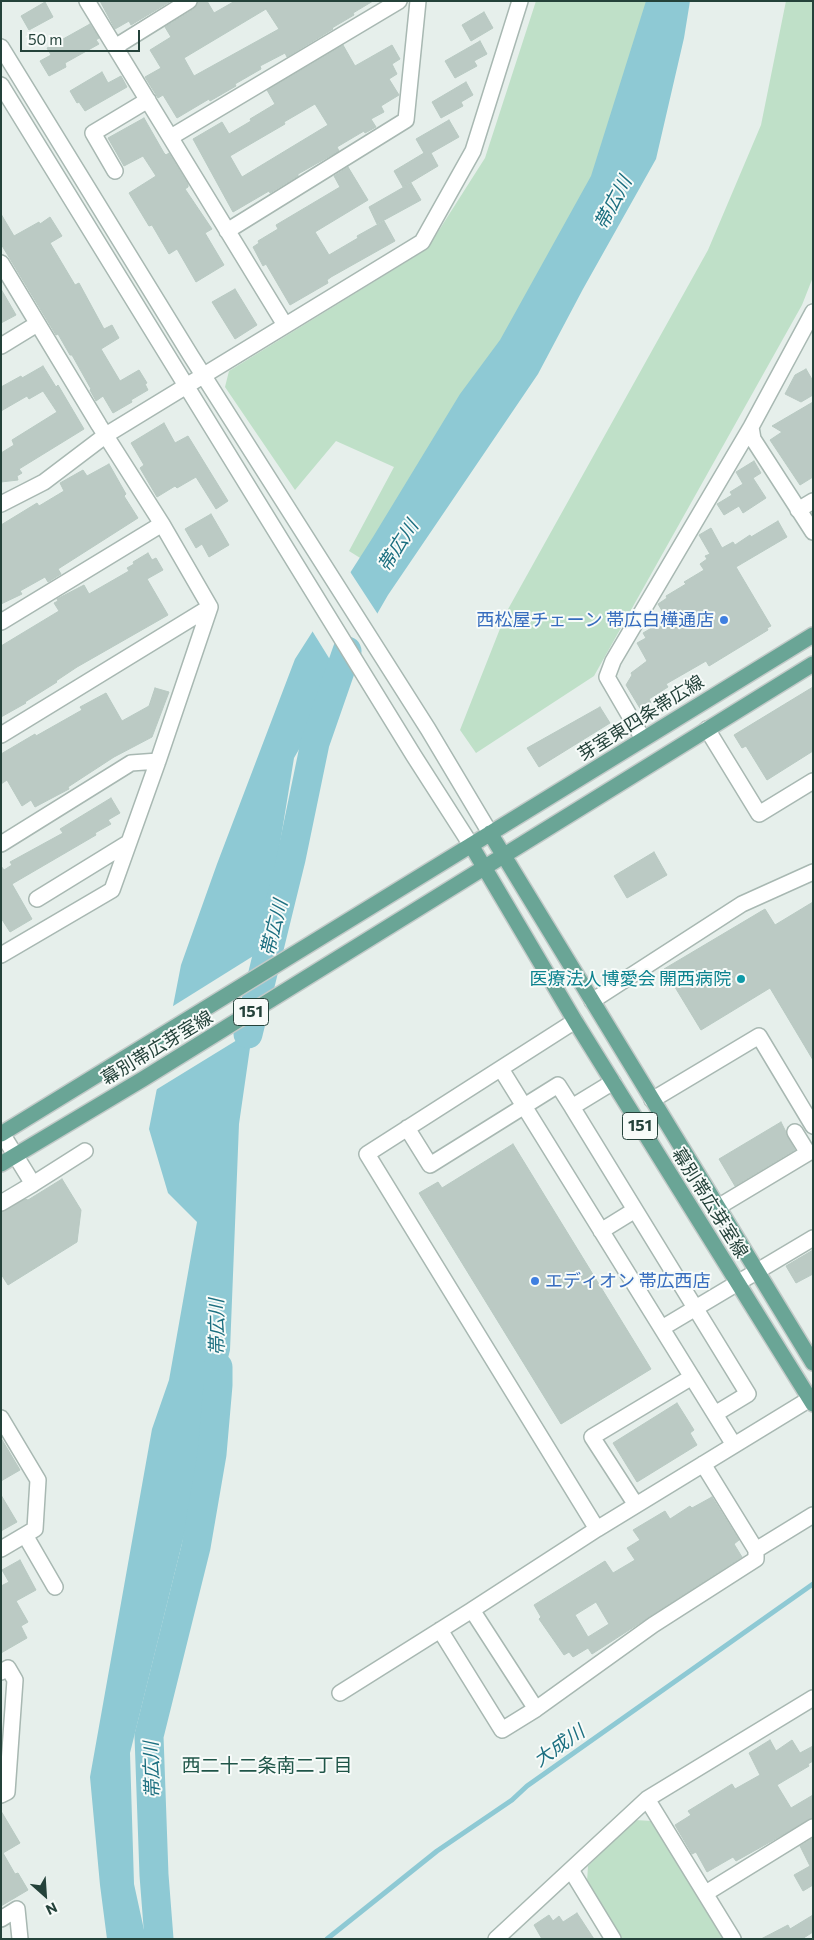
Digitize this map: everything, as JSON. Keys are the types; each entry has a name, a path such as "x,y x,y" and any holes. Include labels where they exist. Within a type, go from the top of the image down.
{"main road":[{"name":"芽室東四条帯広線","path":"490,833 813,635"},
{"path":"503,855 813,664"},
{"name":"幕別帯広芽室線","path":"2,1133 490,833 813,1362"},
{"name":"幕別帯広芽室線","path":"471,845 613,1082 737,1283 812,1400"},
{"name":"幕別帯広芽室線","path":"1,1164 143,1079 503,855"}],"street":[{"path":"88,1 285,325"},
{"path":"115,47 189,1"},
{"path":"171,137 399,1"},
{"path":"227,231 406,120 418,1"},
{"path":"1,504 44,482 106,435 422,242 473,151 520,1"},
{"path":"1,47 306,539 428,729 490,833"},
{"path":"1,85 414,756 471,845"},
{"path":"115,171 93,133 148,100"},
{"path":"1,263 162,524 210,607 158,762 112,890 2,951"},
{"path":"643,739 607,677 613,661 751,427 811,319"},
{"path":"1,346 37,324"},
{"path":"751,427 753,439 813,532"},
{"path":"798,510 813,501"},
{"path":"1,622 162,524"},
{"path":"1,734 210,607"},
{"path":"707,729 759,814 813,781"},
{"path":"1,844 131,763 158,762"},
{"path":"37,899 128,843"},
{"path":"592,1001 742,904 813,872"},
{"path":"576,1021 367,1154 597,1529"},
{"path":"652,1100 759,1036 813,1126"},
{"path":"501,1068 734,1445"},
{"path":"572,1107 613,1082"},
{"path":"407,1128 430,1165 558,1085 748,1394 715,1414"},
{"path":"718,1207 808,1154 795,1132"},
{"path":"2,1133 33,1184"},
{"path":"1,1203 85,1152"},
{"path":"602,1231 635,1210"},
{"path":"662,1328 813,1238"},
{"path":"636,1505 592,1437 692,1377"},
{"path":"340,1693 597,1529 734,1445 812,1400"},
{"path":"1,1549 35,1529 38,1480 2,1422"},
{"path":"440,1630 502,1730 536,1709 653,1625 756,1559 756,1550 703,1464"},
{"path":"756,1550 813,1515"},
{"path":"24,1535 55,1587"},
{"path":"472,1610 536,1709"},
{"path":"1,1672 8,1668 15,1680 7,1792 1,1795"},
{"path":"496,1939 647,1799 813,1698"},
{"path":"647,1799 733,1939"},
{"path":"706,1893 813,1827"},
{"path":"571,1870 613,1939"},
{"path":"1,1919 17,1909 20,1939"}],"green space":[{"path":"536,1 658,1 611,158 373,566 349,551 394,467 336,441 295,490 225,387 229,371 427,249 485,158"},
{"path":"786,1 813,1 813,277 802,305 594,676 476,753 460,730 507,611 708,250 761,125"},
{"path":"635,1820 652,1821 725,1939 622,1939 587,1882 588,1866"}],"water":[{"path":"646,1 690,1 684,38 656,159 538,374 388,595 294,758 275,874 239,1124 230,1350 130,1753 134,1884 146,1939 107,1939 90,1777 152,1429 169,1380 197,1222 168,1193 149,1129 181,965 217,864 295,659 373,537 460,394 500,340 591,176"}],"pier":[{"path":"349,570 379,616 342,679 311,629"},
{"path":"266,948 255,1029 154,1091 170,1008"}],"building":[{"path":"100,1 171,1 131,25 129,21 115,29"},
{"path":"198,1 207,1 214,13 235,1 373,1 353,13 354,15 333,29 287,57 285,53 260,66 261,69 235,84 236,86 177,118 163,95 158,98 145,77 161,68 150,50 171,37 165,27 194,9","holes":["266,9 279,29 194,76 184,58"]},
{"path":"45,2 53,17 29,30 21,16"},
{"path":"484,12 493,28 471,41 462,25"},
{"path":"90,24 99,38 96,40 99,44 65,63 66,67 49,76 40,61 51,55 47,48"},
{"path":"480,41 487,54 474,61 477,66 455,78 445,61"},
{"path":"343,45 355,66 392,45 400,59 392,64 397,74 389,79 399,95 381,106 384,112 371,119 376,127 365,133 364,131 337,147 339,151 298,174 298,176 270,193 269,191 233,212 193,139 222,122 229,134 251,121 250,119 275,104 267,90","holes":["315,104 328,125 242,177 230,156"]},
{"path":"102,72 108,83 121,76 127,87 85,111 79,102 77,103 70,91"},
{"path":"466,82 473,95 461,102 463,106 441,118 432,102"},
{"path":"144,118 164,153 166,155 169,153 188,184 188,187 185,189 212,229 205,233 224,265 196,282 177,249 169,254 152,225 149,226 129,193 156,176 143,156 124,166 108,138"},
{"path":"449,120 459,137 431,153 438,166 403,187 394,171 424,153 416,139"},
{"path":"348,167 368,200 315,232 329,255 384,221 395,241 331,277 327,280 328,283 290,305 266,264 263,266 253,247 259,243 258,241 278,229 276,225 340,187 334,176"},
{"path":"411,183 421,200 377,224 369,207"},
{"path":"1,214 14,236 39,222 40,224 50,217 62,236 50,243 75,285 79,283 104,329 112,325 119,338 101,349 120,381 139,370 147,383 145,384 148,390 113,413 103,396 96,401 72,355 70,355 58,334 56,335 1,244"},
{"path":"1,289 16,315 1,323"},
{"path":"235,289 257,325 235,339 212,302"},
{"path":"43,366 56,387 58,385 84,429 19,469 22,473 17,476 18,480 1,482 1,453 14,445 12,440 57,412 43,391 29,399 27,396 1,411 1,387"},
{"path":"806,369 813,381 813,395 801,402 785,394 795,375"},
{"path":"813,402 813,477 800,485 770,440 782,432 772,426"},
{"path":"164,423 175,443 188,436 228,501 216,509 196,477 177,488 175,486 157,497 140,468 144,465 131,443"},
{"path":"754,461 761,473 753,478 766,498 743,513 739,506 724,515 717,504 732,495 730,492 743,484 736,472"},
{"path":"109,464 126,494 124,496 138,518 58,569 61,574 48,582 45,577 20,591 22,594 1,604 1,525 37,503 39,506 64,491 60,483 83,470 87,476"},
{"path":"211,514 229,545 209,557 202,544 196,548 185,529"},
{"path":"778,521 787,537 736,567 771,626 767,628 768,630 709,666 706,661 666,684 668,687 649,699 651,703 641,710 626,685 632,675 631,673 647,661 637,643 646,638 643,633 667,619 658,604 667,598 666,596 686,584 684,582 704,570 700,564 707,559 705,556 710,554 699,535 711,528 722,548 733,542 735,545"},
{"path":"148,553 152,560 156,558 163,570 147,579 168,615 77,667 26,703 1,717 1,646 59,611 54,603 58,601 57,599 84,585 89,594 129,571 127,568 134,564 133,562"},
{"path":"813,687 813,751 767,780 746,746 742,748 734,735"},
{"path":"155,688 169,692 152,737 114,757 68,787 69,789 35,807 31,800 22,806 7,780 1,784 1,754 82,710 80,707 106,693 122,721 149,706"},
{"path":"600,707 610,723 539,767 527,748"},
{"path":"111,798 120,813 108,820 111,824 95,833 96,835 12,884 32,919 10,932 1,918 1,866 4,870 12,865 10,862 63,833 60,829"},
{"path":"654,852 667,875 627,898 614,876"},
{"name":"医療法人博愛会 開西病院","path":"813,902 813,1060 770,988 701,1030 664,969 765,909 775,925"},
{"path":"781,1122 795,1150 735,1186 719,1159"},
{"name":"エディオン 帯広西店","path":"513,1144 651,1369 561,1424 419,1193 438,1182 442,1188"},
{"path":"62,1179 81,1210 77,1242 8,1285 1,1274 1,1212 25,1199 28,1200"},
{"path":"813,1250 813,1274 796,1283 786,1266"},
{"path":"677,1403 694,1430 690,1433 697,1445 637,1482 613,1443"},
{"path":"1,1438 20,1470 1,1481"},
{"path":"1,1495 17,1522 1,1531"},
{"path":"712,1497 739,1540 734,1544 742,1557 592,1654 588,1648 573,1657 569,1652 564,1655 539,1619 541,1617 534,1605 605,1561 613,1573 635,1560 627,1548 640,1540 633,1530 665,1511 670,1519 690,1506 692,1508","holes":["596,1602 609,1624 588,1637 575,1615"]},
{"path":"20,1560 36,1590 16,1601 28,1622 21,1626 27,1638 1,1653 1,1586 9,1582 2,1570"},
{"path":"770,1740 776,1751 792,1740 800,1753 813,1746 813,1761 808,1764 809,1766 777,1785 791,1808 813,1795 813,1818 736,1861 733,1857 707,1872 696,1852 692,1854 675,1825 691,1815 688,1811 732,1784 735,1789 760,1775 749,1753"},
{"path":"1,1811 20,1843 3,1853 15,1874 18,1873 28,1890 1,1906"},
{"path":"813,1838 813,1885 803,1891 794,1875 810,1866 800,1846"},
{"path":"577,1913 594,1939 542,1939 534,1925 549,1915 553,1921 559,1916 563,1922"},
{"path":"813,1915 813,1932 802,1939 761,1939 788,1925 790,1929"}],"waterway":[{"name":"帯広川","path":"248,1034 291,859 315,743 347,651"},
{"name":"帯広川","path":"159,1939 154,1875 149,1736 196,1547 212,1454 218,1367"},
{"name":"大成川","path":"327,1939 437,1851 512,1800 527,1786 813,1584"}],"place":[{"name":"西松屋チェーン 帯広白樺通店","path":"724,620"},
{"name":"医療法人博愛会 開西病院","path":"741,979"},
{"name":"エディオン 帯広西店","path":"535,1281"}],"district":[{"name":"西二十二条南二丁目","path":"267,1766"}]}
